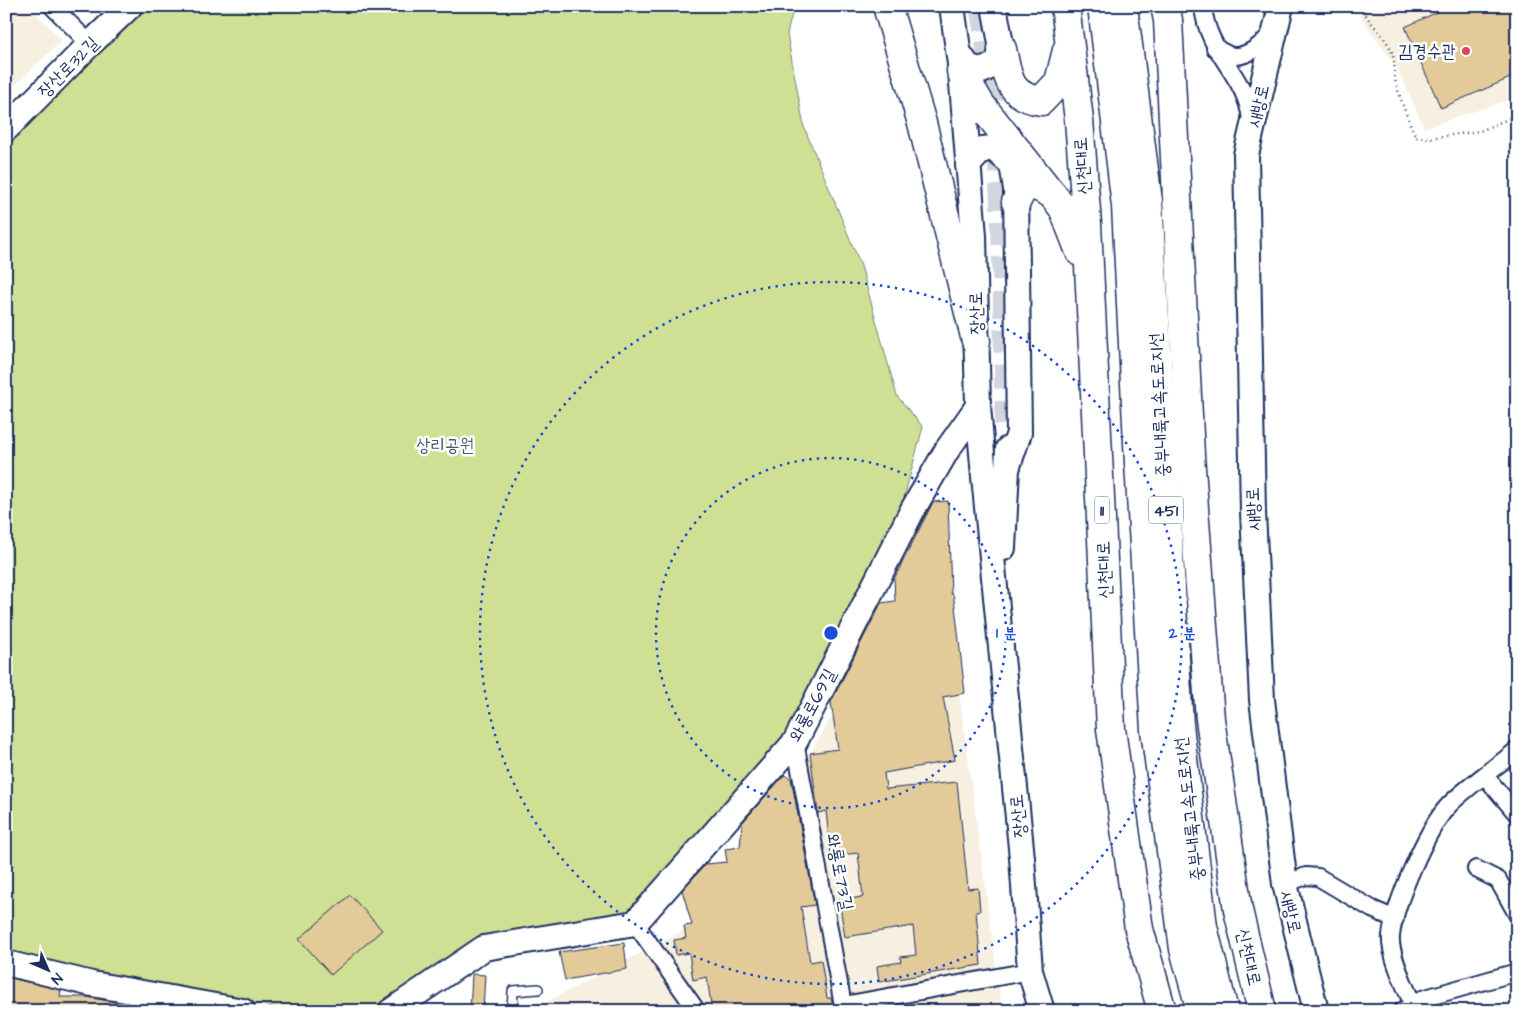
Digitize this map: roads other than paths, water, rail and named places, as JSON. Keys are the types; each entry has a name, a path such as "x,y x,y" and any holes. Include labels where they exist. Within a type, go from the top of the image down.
{"highway":[{"path":"887,6 922,123 976,341"},
{"name":"신천대로","path":"1065,6 1079,120 1090,280 1111,729 1139,929 1162,1011"},
{"name":"중부내륙고속도로지선","path":"1102,6 1126,206 1155,730 1184,949 1201,1011"},
{"name":"중부내륙고속도로지선","path":"1124,6 1148,201 1179,725 1203,927 1224,1011"},
{"name":"신천대로","path":"1167,11 1190,456 1210,719 1238,910 1262,1011"},
{"path":"1002,48 1010,85 1026,99 1041,101 1059,82 1069,41"},
{"path":"960,62 981,105 1063,208 1090,280"},
{"path":"1016,202 1024,187 1034,185 1052,194"}],"main road":[{"name":"장산로32길","path":"6,129 130,6"},
{"name":"장산로","path":"952,6 960,62 974,236 978,406 1022,858 1030,972 1042,1011"},
{"path":"960,62 982,71 997,64 1002,48 994,6"},
{"name":"새방로","path":"1279,15 1246,155 1255,561 1262,700 1285,884 1316,1011"},
{"path":"968,165 983,149 993,148 1012,164 1016,202 1019,433 1008,466"},
{"name":"와룡로69길","path":"635,923 795,742 912,511 947,450 978,406"},
{"name":"장산로","path":"999,620 1008,466 1007,430"},
{"path":"391,1011 484,948 635,923"},
{"path":"6,963 92,984 243,1011"}],"street":[{"path":"52,6 90,44"},
{"path":"1203,6 1208,34 1243,88 1249,104 1250,137"},
{"path":"1216,48 1234,56 1246,54 1258,46 1279,15"},
{"name":"와룡로73길","path":"795,742 844,1008"},
{"path":"1517,750 1450,805 1438,820 1404,890 1390,937 1407,1008 1422,999 1517,972"},
{"path":"1485,776 1517,814"},
{"path":"1476,869 1498,880 1517,914"},
{"path":"1285,884 1306,876 1318,877 1372,909 1395,919"},
{"path":"635,923 697,1011"},
{"path":"844,1008 1030,972"}],"lane":[{"path":"512,1011 513,991 538,989"}],"tunnel":[{"path":"981,6 996,111 1000,164 1003,217 1007,430"}],"place":[{"name":"김경수관","path":"1466,51"}],"park label":[{"name":"상리공원","path":"445,445"}]}
